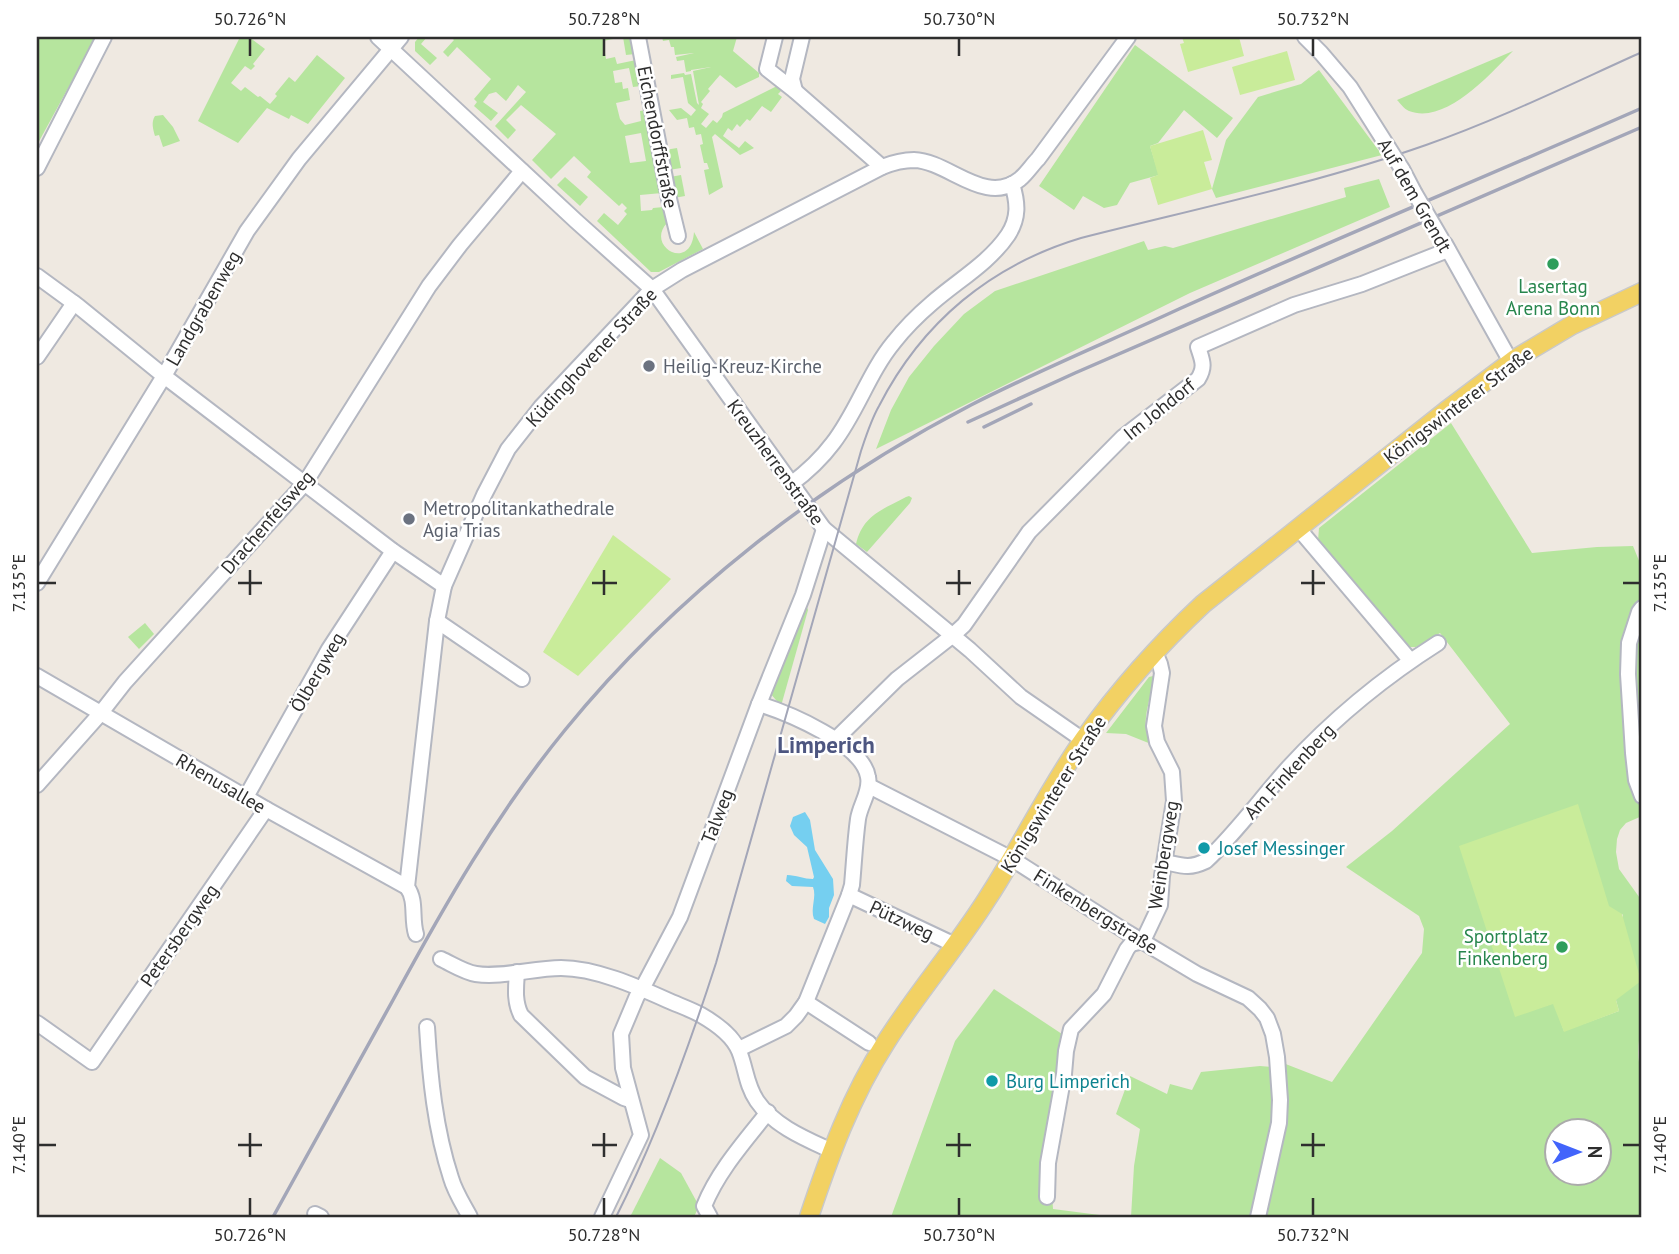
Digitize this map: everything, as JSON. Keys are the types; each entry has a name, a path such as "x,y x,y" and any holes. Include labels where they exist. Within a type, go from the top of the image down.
{"main road":[{"name":"Königswinterer Straße","path":"809,1217 832,1151 852,1105 884,1044 1012,859 1083,740 1126,684 1175,630 1203,604 1446,411 1532,348 1572,325 1642,292"}],"street":[{"path":"37,168 104,37"},
{"name":"Kreuzherrenstraße","path":"378,37 652,289 824,529 970,650 1021,697 1083,740"},
{"name":"Landgrabenweg","path":"37,583 164,376 234,252 263,207 401,37"},
{"name":"Eichendorffstraße","path":"638,37 678,236"},
{"path":"775,37 767,69 882,166"},
{"path":"795,91 792,79 802,37"},
{"path":"791,484 818,461 834,442 893,343 932,303 977,266 1008,235 1018,208 1012,184 1038,159 1128,37"},
{"name":"Auf dem Grendt","path":"1305,37 1350,88 1402,169 1511,362"},
{"name":"Küdinghovener Straße","path":"416,934 412,896 407,887 437,621 444,586 484,495 508,449 541,407 652,289 682,270 882,166 915,160 935,165 986,187 1012,184"},
{"name":"Drachenfelsweg","path":"37,785 137,669 305,483 429,286 460,244 522,171"},
{"name":"Im Johdorf","path":"952,636 964,625 1029,533 1123,437 1198,379 1203,371 1203,364 1198,347 1294,305 1362,284 1445,245"},
{"path":"37,276 393,551 444,586"},
{"path":"37,357 74,303"},
{"path":"1298,528 1410,660"},
{"name":"Talweg","path":"602,1217 640,1135 623,1068 621,1034 637,996 680,917 758,704 803,595 824,529"},
{"name":"Ölbergweg","path":"246,797 329,649 393,551"},
{"path":"1642,608 1629,643 1628,674 1636,780 1642,796"},
{"path":"437,621 522,679"},
{"path":"836,739 897,679 952,636"},
{"name":"Am Finkenberg","path":"1166,862 1186,867 1206,861 1318,736 1373,688 1438,643"},
{"name":"Weinbergweg","path":"1047,1197 1048,1163 1071,1030 1104,994 1131,944 1143,941 1160,905 1174,801 1172,772 1157,742 1154,726 1162,673 1155,652"},
{"name":"Rhenusallee","path":"37,676 407,887"},
{"path":"738,1049 786,1026 806,1002 852,885 858,817 869,786 868,775 862,762 836,739 782,712 758,704"},
{"name":"Finkenbergstraße","path":"869,786 1012,859 1197,974 1248,998 1260,1009 1270,1025 1277,1057 1280,1100 1279,1123 1258,1217"},
{"name":"Petersbergweg","path":"37,1023 92,1062 266,809"},
{"name":"Pützweg","path":"849,895 955,944"},
{"path":"441,959 474,974 491,975 562,968 607,977 642,989 705,1017 734,1042 758,1102 796,1134 832,1151"},
{"path":"517,972 516,997 521,1015 585,1077 630,1100"},
{"path":"806,1002 869,1043"},
{"path":"427,1027 430,1073 443,1149 451,1180 470,1217"},
{"path":"710,1217 705,1206 711,1190 768,1112"}],"green space":[{"path":"37,37 96,37 37,145"},
{"path":"240,37 249,37 265,49 251,70 245,66 231,83 241,91 245,87 270,104 289,77 295,82 317,55 345,78 308,124 291,115 289,119 267,108 238,143 198,121"},
{"path":"419,37 427,37 421,44 437,58 430,65 415,51 415,42"},
{"path":"451,37 623,37 603,41 606,59 615,57 617,64 636,60 641,86 633,87 629,68 613,71 615,83 622,82 623,89 628,88 630,100 616,103 620,119 625,125 641,121 640,111 646,110 662,193 640,195 641,211 664,207 667,223 662,232 662,240 671,252 685,251 691,244 694,232 703,249 659,272 651,272 597,221 604,213 618,225 627,214 624,211 627,208 622,203 619,206 587,177 591,172 574,156 551,179 532,160 556,134 521,105 506,120 516,130 508,139 495,126 526,92 518,85 506,101 496,92 489,94 483,102 498,113 491,121 474,106 477,102 474,99 491,79 457,47 448,57 443,52 454,40","holes":["641,133 646,161 630,163 625,136"]},
{"path":"623,37 631,37 635,54 626,55"},
{"path":"662,37 737,37 733,51 759,73 759,77 736,88 720,75 701,102 701,108 709,114 701,124 706,128 713,120 717,123 723,113 777,86 782,90 778,94 782,97 771,112 762,106 750,121 747,119 740,127 737,124 732,131 728,128 723,136 739,148 745,141 754,148 740,155 715,134 712,137 723,187 709,195 704,170 709,169 707,163 704,163 700,145 703,144 701,134 696,135 694,127 689,128 687,118 677,120 669,110 681,108 691,116 696,110 688,103 683,77 671,79 671,75 691,74 699,105 693,71 711,67 686,72 684,60 677,61 676,57 694,53 675,55 669,40 663,41"},
{"path":"1182,37 1239,37 1244,56 1188,72 1180,44 1184,43"},
{"path":"1135,45 1233,118 1217,138 1184,110 1158,143 1150,146 1159,175 1130,183 1117,205 1104,208 1083,196 1074,210 1039,186"},
{"path":"1287,51 1295,80 1240,95 1232,67"},
{"path":"1513,51 1480,84 1438,111 1409,111 1397,100"},
{"path":"1319,70 1382,155 1216,198 1212,189 1226,140 1258,97 1301,84"},
{"path":"163,115 180,141 163,147 159,135 155,136 153,123 155,116"},
{"path":"1203,130 1212,160 1204,162 1212,189 1158,205 1150,178 1158,175 1150,146"},
{"path":"677,148 681,168 669,170 665,150"},
{"path":"681,175 685,196 674,198 670,177"},
{"path":"565,177 588,197 580,206 557,185"},
{"path":"1379,179 1390,207 1190,293 876,449 891,410 909,377 964,314 995,291 1144,241 1148,250 1165,246 1173,248 1346,197 1344,188"},
{"path":"1451,423 1532,553 1633,546 1642,568 1642,734 1638,702 1635,702 1642,816 1626,823 1620,830 1616,852 1619,869 1642,901 1642,1021 1638,1055 1642,1072 1642,1217 1131,1217 1134,1166 1140,1129 1116,1114 1130,1076 1167,1094 1170,1084 1192,1090 1201,1072 1272,1067 1283,1063 1332,1082 1422,953 1424,929 1419,916 1346,867 1392,831 1510,724 1440,633 1416,647 1407,647 1318,541 1319,528","holes":["1623,914 1616,1000 1619,1011 1564,1031 1554,1003 1515,1016"]},
{"path":"909,496 912,498 910,503 867,552 856,544 863,526 875,514"},
{"path":"613,535 671,579 578,676 543,652"},
{"path":"804,598 808,610 781,706 770,693"},
{"path":"145,623 154,634 139,649 128,637"},
{"path":"1153,676 1155,680 1146,720 1151,744 1126,734 1106,733 1149,677"},
{"name":"Sportplatz Finkenberg","path":"1578,804 1609,906 1622,914 1641,981 1616,1000 1619,1011 1564,1032 1553,1004 1515,1017 1459,846"},
{"path":"994,989 1062,1034 1053,1209 1115,1217 891,1217 955,1041"},
{"path":"660,1158 681,1173 699,1206 694,1217 630,1217"}],"water":[{"path":"805,812 810,820 815,850 833,879 834,895 825,924 814,919 813,887 792,886 786,881 787,875 810,879 814,877 807,847 794,835 790,826 793,817"}],"tram line":[{"path":"616,1217 671,1092 716,963 867,434 876,411 896,376 938,323 989,281 1048,250 1081,238 1298,184 1384,159 1481,124 1642,52"}],"railway":[{"path":"273,1217 432,930 517,794 565,730 608,681 701,589 752,547 804,507 858,471 914,436 997,392 1237,283 1642,108"},
{"path":"968,422 1642,127"},
{"path":"984,427 1031,404"}],"place":[{"name":"Lasertag Arena Bonn","path":"1553,264"},
{"name":"Heilig-Kreuz-Kirche","path":"649,366"},
{"name":"Metropolitankathedrale Agia Trias","path":"409,519"},
{"name":"Josef Messinger","path":"1204,848"},
{"name":"Sportplatz Finkenberg","path":"1562,947"},
{"name":"Burg Limperich","path":"992,1081"}],"district":[{"name":"Limperich","path":"826,745"}]}
